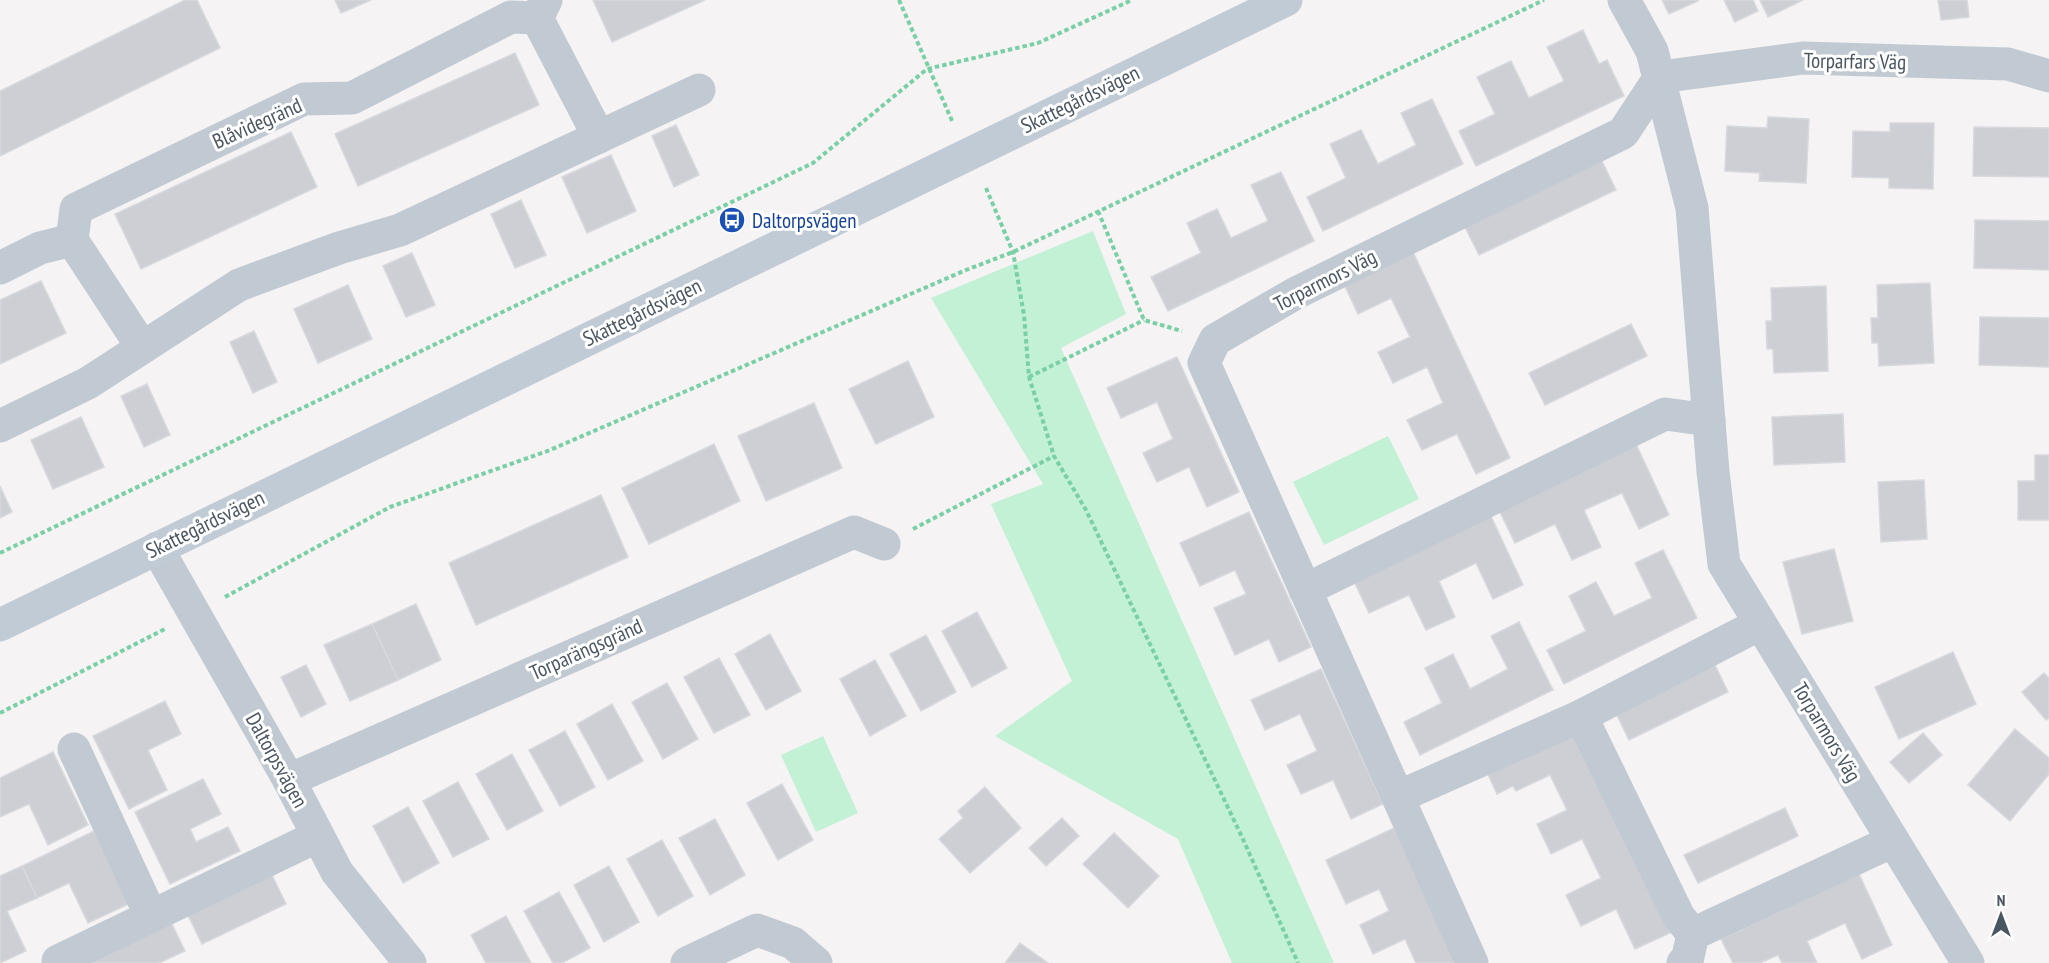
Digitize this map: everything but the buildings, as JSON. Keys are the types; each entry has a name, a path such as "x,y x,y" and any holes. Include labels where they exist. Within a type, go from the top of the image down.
{"street":[{"name":"Skattegårdsvägen","path":"0,625 1286,0"},
{"name":"Torparmors Väg","path":"1624,0 1652,51 1692,208 1709,420 1724,564 1968,963"},
{"name":"Blåvidegränd","path":"72,240 76,209 303,99 352,98 512,17 541,9 599,137"},
{"name":"Torparfars Väg","path":"1660,77 1803,58 2008,64 2049,76"},
{"name":"Torparmors Väg","path":"1215,340 1296,293 1623,133 1660,77"},
{"path":"0,426 88,383 239,285 339,248 400,230 699,90"},
{"path":"0,268 40,248 72,240 142,347"},
{"path":"1215,340 1204,363 1472,963"},
{"path":"1305,590 1665,414 1709,420"},
{"name":"Torparängsgränd","path":"289,780 854,532 884,544"},
{"name":"Daltorpsvägen","path":"157,548 289,780 337,872 410,963"},
{"path":"1398,797 1581,716 1760,624"},
{"path":"1581,716 1679,917 1688,948 1893,841"},
{"path":"74,750 151,916"},
{"path":"57,962 318,836"},
{"path":"687,963 757,930 794,943 816,963"}],"path":[{"path":"899,0 953,125"},
{"path":"0,553 813,163 927,69 1038,43 1132,0"},
{"path":"0,713 194,614 390,507 550,450 966,270 1013,252 1544,0"},
{"path":"986,188 1013,252 1024,315 1029,377 1054,456 1091,521 1242,837 1298,963"},
{"path":"1098,211 1144,320"},
{"path":"1029,377 1144,320 1215,340"},
{"path":"884,544 1054,456"}],"green space":[{"path":"1093,231 1126,314 1061,348 1334,963 1232,963 1178,839 995,736 1072,681 991,504 1043,484 931,298"},
{"path":"1388,436 1419,499 1324,545 1293,482"},
{"path":"823,736 858,813 816,832 781,755"}],"place":[{"name":"Daltorpsvägen","path":"732,220"}]}
